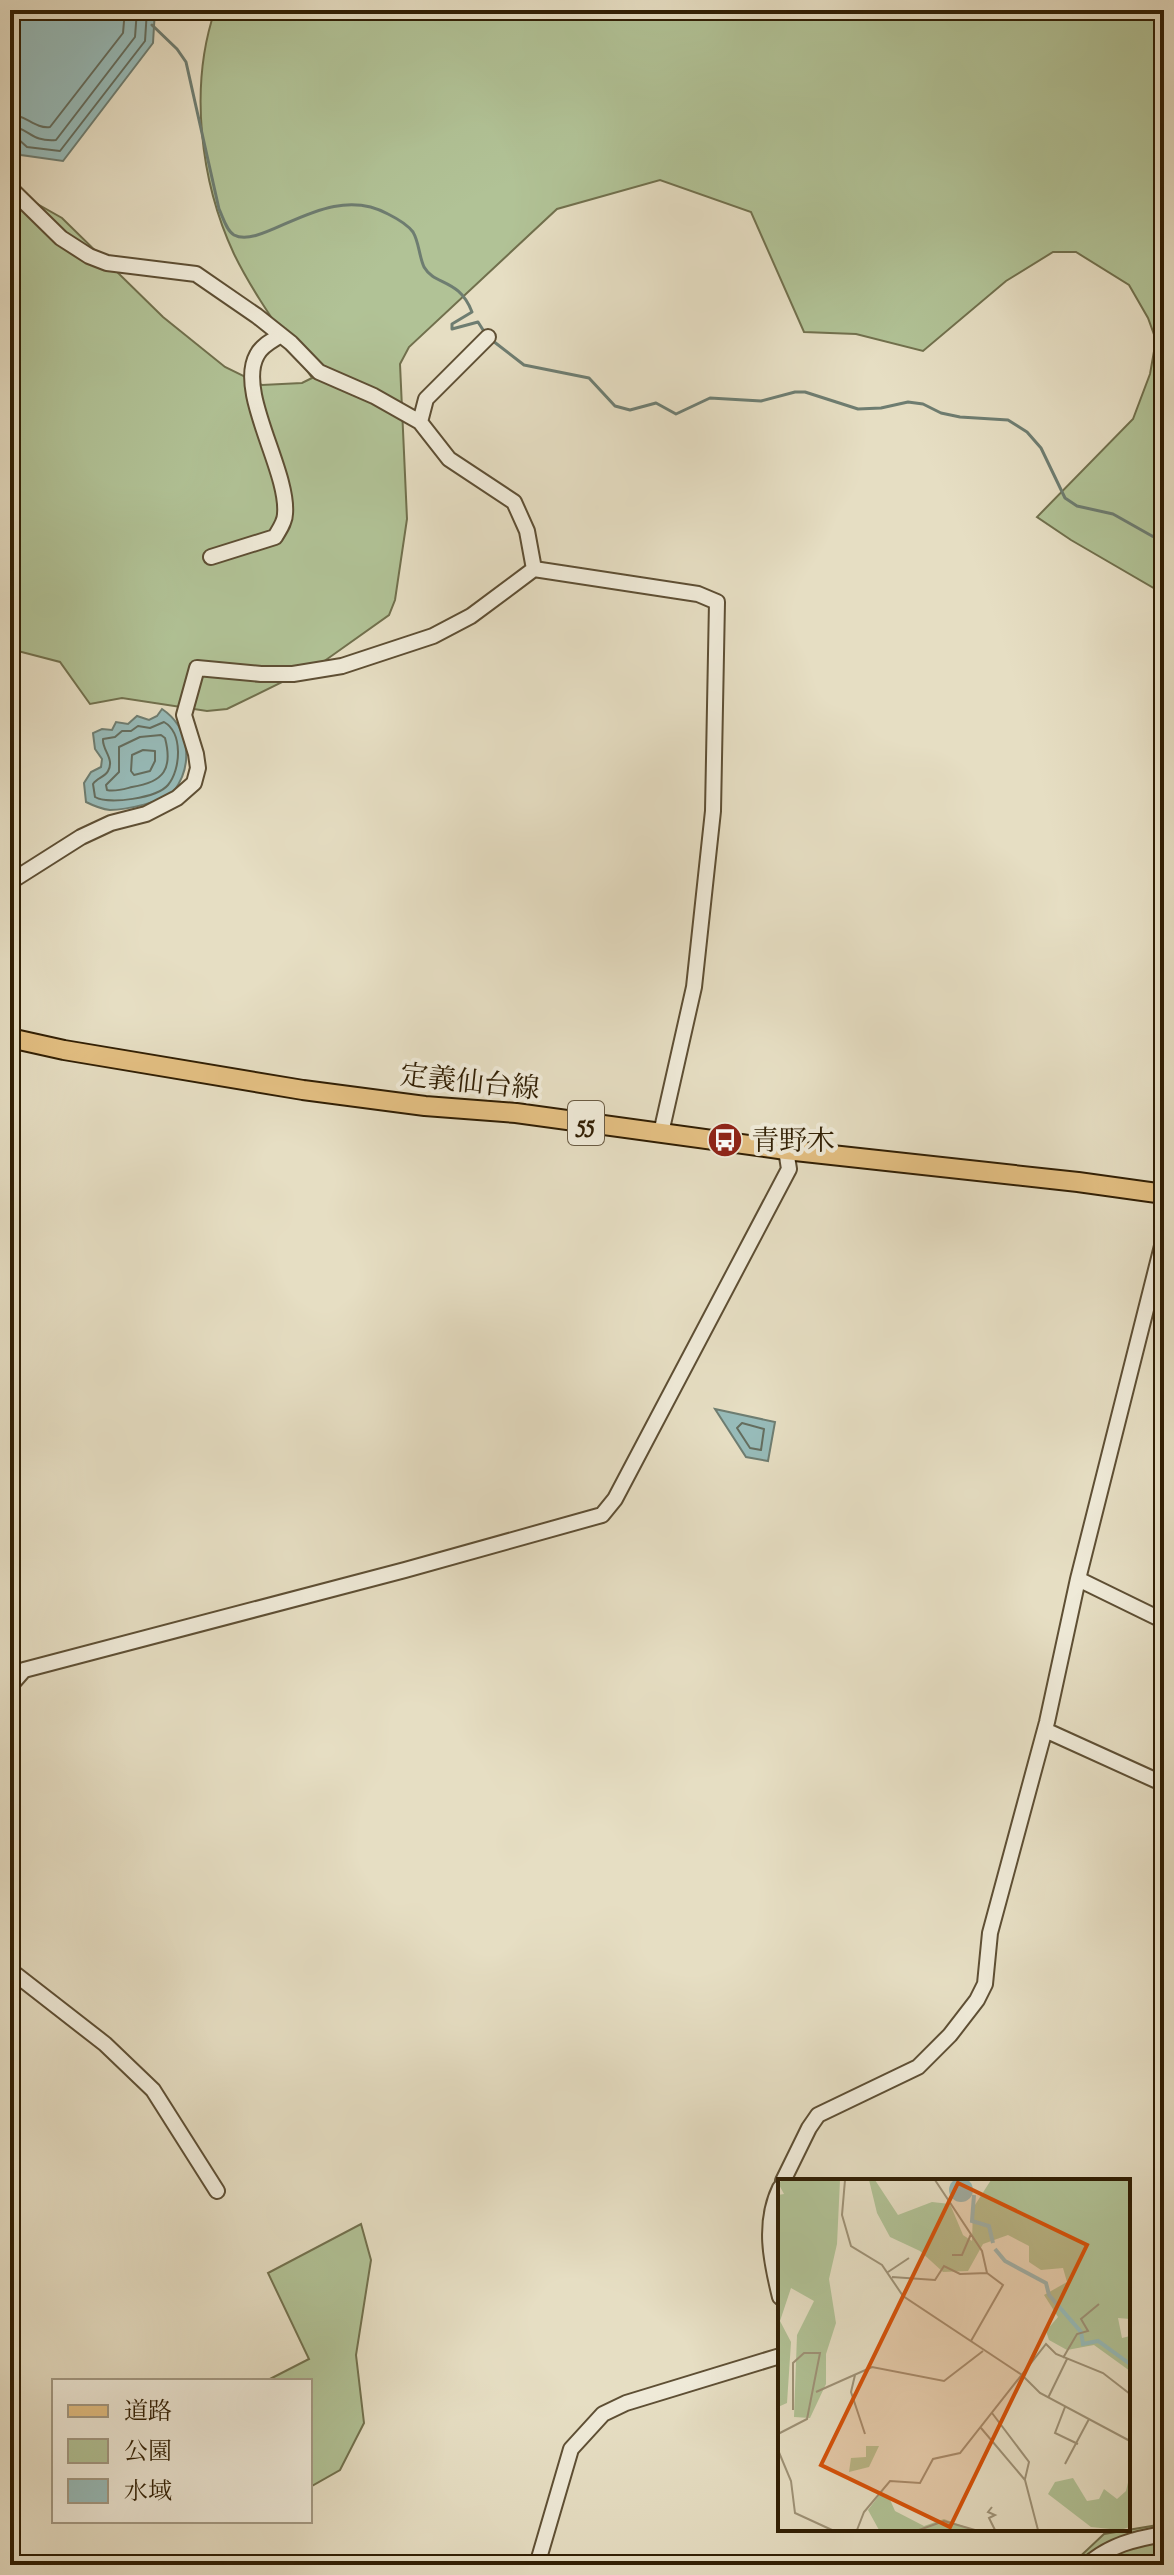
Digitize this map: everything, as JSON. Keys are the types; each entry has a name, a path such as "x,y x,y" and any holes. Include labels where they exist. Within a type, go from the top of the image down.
{"main road":[{"name":"定義仙台線","path":"10,1038 303,1090 425,1106 516,1113 786,1150 1164,1194"}],"street":[{"path":"10,188 61,238 89,256 107,263 196,274 281,335 319,372 374,396 420,422 449,459 514,502 527,531 534,569"},
{"path":"211,557 275,537 284,521 285,499 256,401 253,376 255,357 265,345 281,335"},
{"path":"420,422 426,399 488,337"},
{"path":"10,882 81,837 111,823 146,814 177,798 194,783 198,768 196,754 184,715 197,668 293,674 342,666 433,636 471,616 534,569 698,594 717,602 713,811 694,987 661,1133"},
{"path":"10,1686 24,1670 602,1515 615,1499 789,1169 786,1150"},
{"path":"784,2179 818,2115 918,2067 950,2035 977,2000 985,1984 990,1933 1045,1730 1078,1579 1164,1238"},
{"path":"1078,1579 1164,1621"},
{"path":"1045,1730 1164,1784"},
{"path":"10,1970 105,2044 153,2090 217,2191"},
{"path":"778,2194 771,2214 770,2256 778,2289"},
{"path":"537,2565 571,2449 603,2414 626,2403 778,2357"},
{"path":"1087,2565 1112,2547 1134,2539 1164,2534"}],"green space":[{"path":"215,10 1164,10 1164,594 1037,517 1133,419 1150,374 1156,340 1148,318 1129,285 1076,252 1053,252 1006,281 923,351 856,334 804,332 751,212 660,180 557,209 409,347 400,364 407,519 395,600 389,615 323,662 227,709 207,711 122,698 90,704 60,662 10,649 10,192 16,192 62,218 163,317 225,367 262,385 302,383 312,378 242,270 222,226 213,196 206,165 201,101 202,70"},
{"path":"361,2224 371,2260 356,2355 364,2423 340,2470 312,2486 312,2379 270,2379 309,2359 268,2273"},
{"path":"1164,2524 1164,2565 1071,2565 1104,2534"}],"water":[{"path":"10,10 155,10 153,43 63,161 21,155 10,140"},
{"path":"162,709 178,726 186,747 184,769 174,791 153,802 116,810 86,802 84,783 91,772 101,767 102,759 95,749 93,733 102,729 112,730 116,722 128,724 137,716 149,720"},
{"path":"715,1409 775,1422 768,1461 746,1457"}],"waterway":[{"path":"152,25 186,62 219,209 231,233 246,237 262,234 320,210 342,205 365,206 388,214 413,232 422,263 429,273 461,293 467,301 472,312 452,324 452,329 478,322 485,333"},
{"path":"493,341 524,365 589,378 615,406 630,410 656,403 676,414 710,398 761,401 805,392 858,409 908,402 960,417 1008,420 1027,432 1041,448 1065,498 1077,506 1113,514 1164,540"}],"place":[{"name":"青野木","path":"725,1140"}]}
